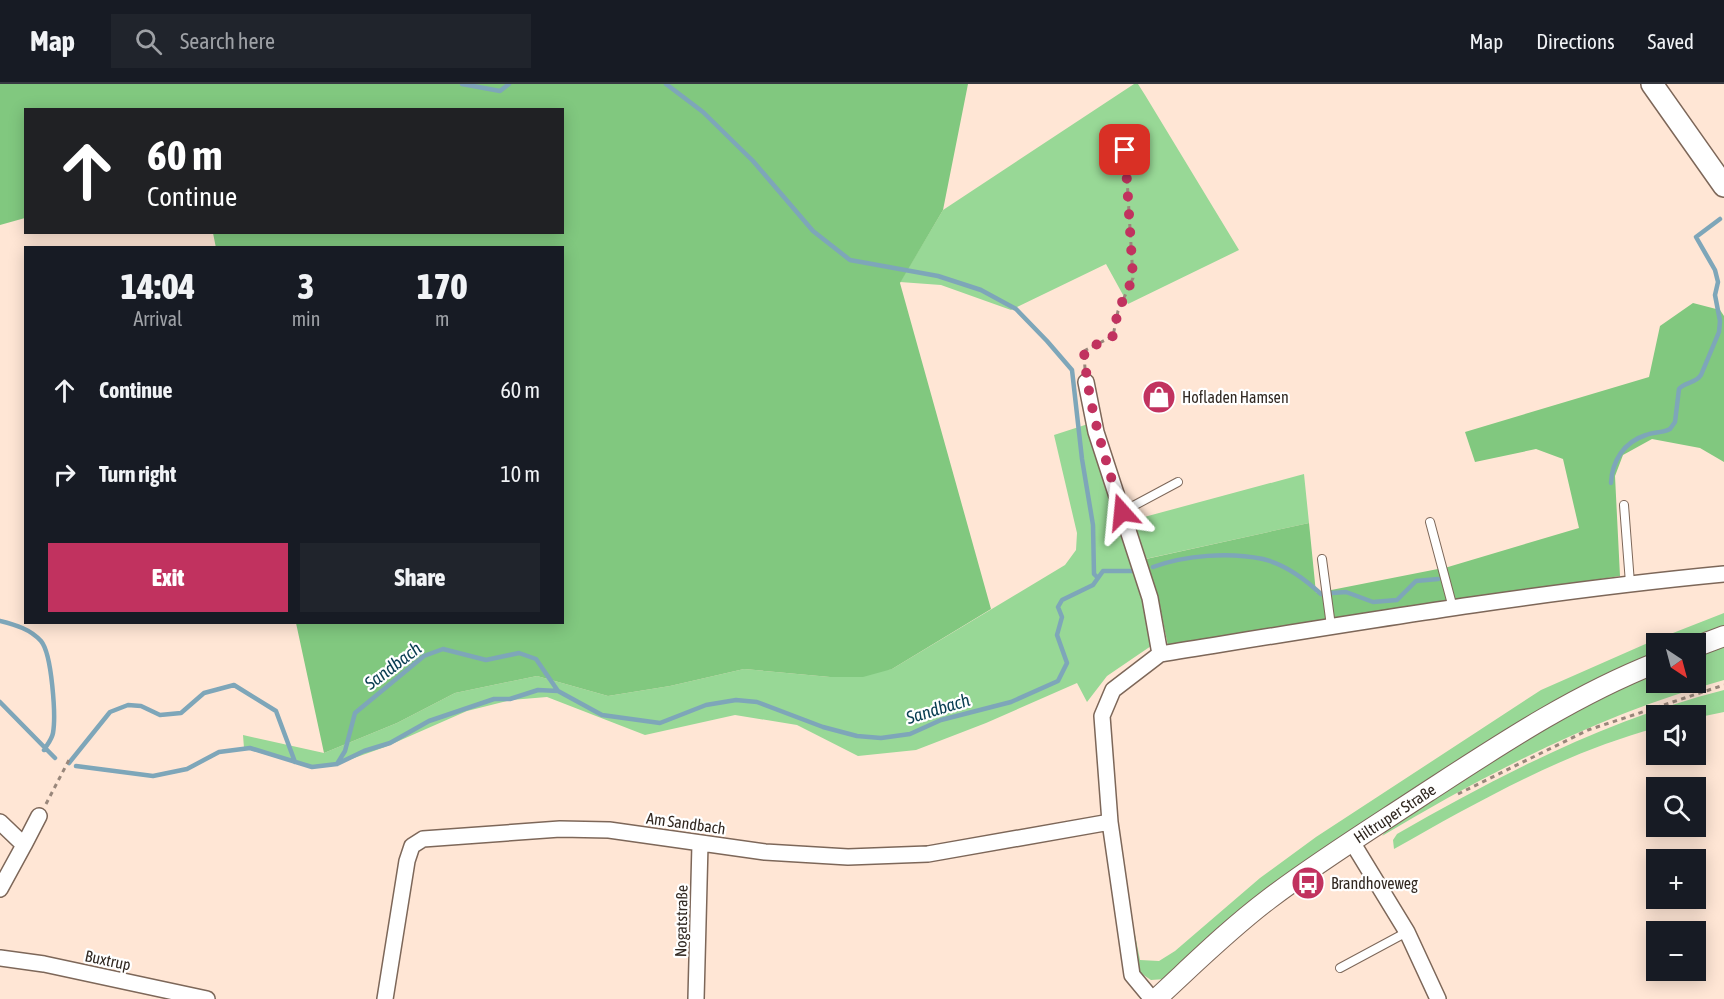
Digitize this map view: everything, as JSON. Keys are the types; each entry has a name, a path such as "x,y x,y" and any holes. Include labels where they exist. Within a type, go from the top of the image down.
{"main road":[{"path":"1652,84 1724,186"}],"street":[{"path":"1086,382 1096,432 1150,598 1160,654"},
{"name":"Hiltruper Straße","path":"1646,667 1598,687 1549,713 1352,842 1260,906 1154,999 1132,975 1110,822 1102,716 1113,690 1160,654 1453,608 1630,583 1724,574"},
{"path":"1706,643 1724,636"},
{"path":"0,889 39,816"},
{"path":"0,822 24,845"},
{"name":"Am Sandbach","path":"385,999 407,861 412,846 423,839 560,829 609,830 765,852 848,857 928,854 1110,822"},
{"path":"1352,842 1407,932 1438,999"},
{"name":"Nogatstraße","path":"696,999 700,844"},
{"name":"Buxtrup","path":"0,958 44,964 207,999"}],"lane":[{"path":"1122,512 1178,482"},
{"path":"1624,505 1630,583"},
{"path":"1430,522 1453,608"},
{"path":"1322,559 1331,626"},
{"path":"1340,968 1407,932"}],"path":[{"path":"1086,382 1084,351 1113,336 1118,311 1133,278 1124,129"},
{"path":"1448,800 1588,730 1724,685"},
{"path":"39,816 70,758"}],"green space":[{"path":"0,84 968,84 943,210 900,283 991,609 892,669 863,677 830,677 744,669 670,686 608,696 537,676 455,693 397,723 324,753 296,624 564,624 564,246 216,246 213,234 564,234 564,108 24,108 24,218 0,225"},
{"path":"1134,84 1138,84 1145,95 1239,250 1128,304 1106,264 1011,310 941,285 900,282 943,210"},
{"path":"1693,303 1720,310 1724,316 1724,462 1700,448 1652,439 1623,455 1615,476 1620,576 1168,646 1158,597 1146,559 1309,523 1316,593 1448,567 1579,528 1563,459 1536,449 1475,462 1465,432 1649,377 1660,326"},
{"path":"1088,424 1133,520 1304,474 1309,523 1136,561 1151,646 1107,676 1087,702 1077,683 986,723 916,750 858,756 797,725 735,715 645,735 547,697 511,700 467,711 385,747 340,763 312,768 244,748 243,735 324,753 397,723 455,693 537,676 608,696 670,686 744,669 830,677 892,669 1065,565 1076,550 1077,533 1054,435"},
{"path":"1724,613 1724,629 1706,636 1706,633 1673,633"},
{"path":"1646,644 1646,660 1603,678 1165,979 1151,980 1136,970 1127,925 1133,925 1140,960 1159,961 1175,951 1260,878 1316,837 1541,690"},
{"path":"1724,646 1724,680 1706,686 1706,653"},
{"path":"1646,677 1646,693 1682,693 1635,709 1548,746 1464,789 1382,836 1391,825 1570,711"},
{"path":"1724,690 1724,712 1706,716 1706,705 1672,705"},
{"path":"1646,714 1646,731 1621,738 1521,780 1394,849 1393,840 1397,834 1475,791 1556,751"}],"waterway":[{"path":"462,84 500,91 509,84"},
{"path":"666,84 703,112 753,161 813,231 850,260 938,276 981,290 1016,309 1047,341 1072,370 1082,459 1093,525 1094,574 1098,578"},
{"name":"Sandbach","path":"1611,483 1617,460 1631,442 1649,434 1670,429 1675,422 1679,389 1701,375 1719,332 1720,321 1715,295 1718,282 1715,270 1696,237 1720,219"},
{"name":"Sandbach","path":"1153,567 1193,557 1222,555 1263,559 1302,578 1321,594"},
{"name":"Sandbach","path":"76,766 153,776 187,769 219,752 250,748 312,767 337,764 364,751 390,743 429,721 494,699 510,699 538,690 558,691 602,715 660,723 706,705 736,700 757,702 823,727 857,736 881,738 910,734 941,720 1011,702 1058,681 1067,663 1057,635 1062,617 1058,607 1062,600 1093,585 1103,571 1135,571"},
{"name":"Sandbach","path":"1332,593 1346,592 1373,602 1397,600 1416,581 1438,579"},
{"name":"Sandbach","path":"0,621 27,630 37,637 45,648 52,685 54,725 51,740 44,750"},
{"name":"Sandbach","path":"337,764 345,751 355,713 424,656 443,649 486,660 519,653 536,659 558,691"},
{"name":"Sandbach","path":"69,763 110,712 128,705 141,706 160,715 181,713 204,693 234,685 276,711 295,762"},
{"name":"Sandbach","path":"0,702 55,758"}],"place":[{"name":"Hofladen Hamsen","path":"1159,397"},
{"name":"Brandhoveweg","path":"1308,883"}],"route":[{"path":"1122,512 1096,432 1086,382 1084,351 1113,336 1118,311 1133,278 1125,150"}]}
